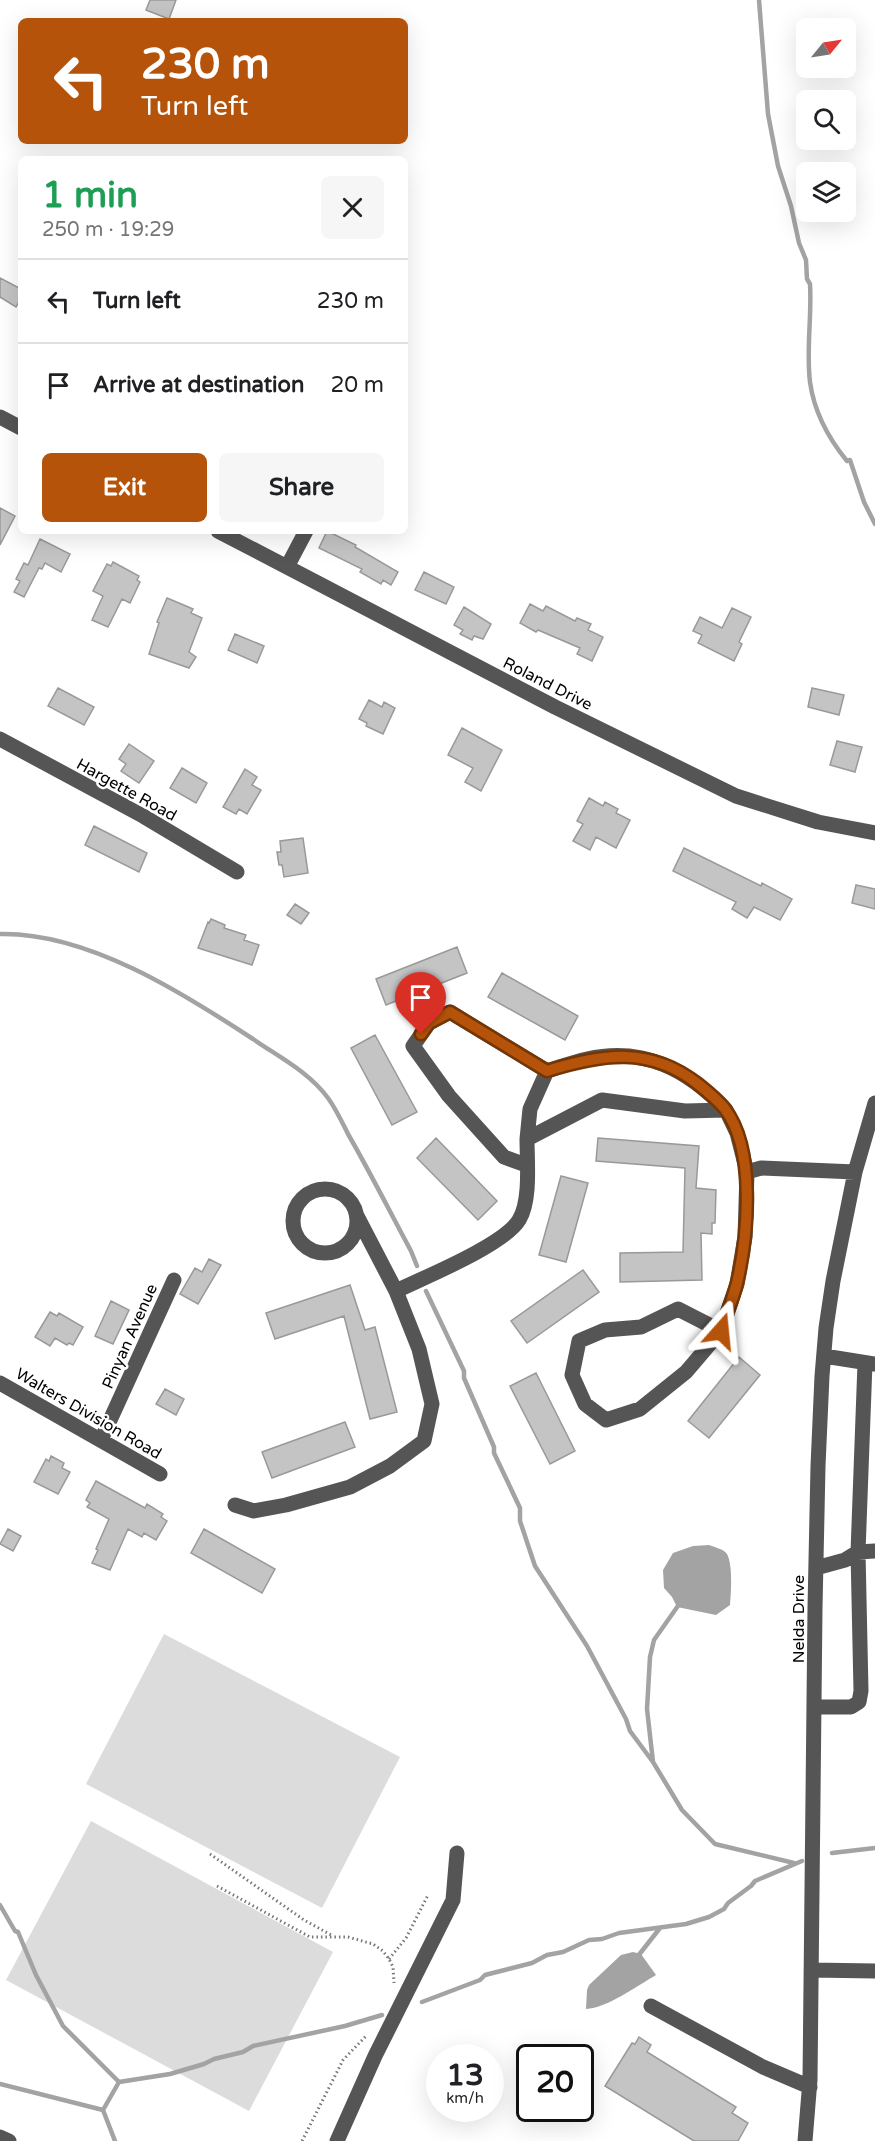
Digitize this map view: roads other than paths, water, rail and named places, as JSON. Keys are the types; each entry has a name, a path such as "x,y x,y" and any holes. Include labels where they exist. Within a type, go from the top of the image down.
{"street":[{"path":"0,417 18,426"},
{"name":"Roland Drive","path":"224,534 545,702 736,796 818,822 875,833"},
{"path":"287,567 304,534"},
{"name":"Hargette Road","path":"0,739 143,816 237,872"},
{"path":"526,1165 504,1157 449,1096 413,1046 429,1023 450,1012 547,1071"},
{"path":"396,1291 499,1240 519,1220 526,1197 530,1109 547,1071 588,1058 629,1056 666,1064 690,1077 726,1110 738,1133 747,1172 746,1237 736,1284 721,1331 686,1372 640,1409 606,1420 585,1404 572,1375 579,1341 605,1330 641,1327 678,1309 721,1331"},
{"path":"527,1139 603,1100 685,1111 726,1110"},
{"name":"Nelda Drive","path":"805,2141 810,2087 816,1568 818,1466 824,1356 833,1281 855,1172 875,1103"},
{"path":"747,1172 761,1168 855,1172"},
{"path":"235,1505 254,1511 286,1505 350,1487 390,1466 424,1441 432,1404 419,1349 396,1291 354,1206 340,1192 330,1188 310,1192 296,1206 294,1227 297,1237 304,1246 325,1253 346,1246 353,1238 357,1227 357,1216"},
{"name":"Pinyan Avenue","path":"101,1440 174,1280"},
{"path":"815,1707 850,1707 859,1702 861,1691 858,1552 870,1364 824,1356"},
{"name":"Walters Division Road","path":"0,1383 160,1474"},
{"path":"816,1568 845,1560 858,1552 875,1551"},
{"path":"337,2141 375,2056 453,1900 457,1853"},
{"path":"812,1970 875,1971"},
{"path":"651,2006 763,2067 810,2087"},
{"path":"0,2138 9,2141"}],"waterway":[{"path":"759,0 768,114 778,166 791,206 799,243 806,260 807,279 810,284 809,358 812,393 828,434 847,461 850,460 864,502 875,524"},
{"path":"0,934 33,936 66,943 133,968 226,1021 312,1080 334,1107 417,1266"},
{"path":"426,1291 464,1371 464,1378 494,1447 494,1453 520,1508 520,1521 535,1566 587,1646 626,1719 630,1731 653,1762 682,1810 715,1844 794,1863"},
{"path":"653,1762 647,1709 650,1657 654,1640 680,1603"},
{"path":"832,1853 875,1848"},
{"path":"422,2002 480,1980 485,1975 532,1963 547,1955 563,1952 589,1940 602,1939 619,1933 686,1924 709,1917 724,1909 755,1881 802,1861"},
{"path":"0,1905 15,1931 18,1932 36,1975 63,2026 119,2082"},
{"path":"638,1956 660,1928"},
{"path":"119,2082 170,2074 243,2052 253,2046 345,2026 382,2015"},
{"path":"103,2110 119,2082"},
{"path":"0,2084 103,2110"},
{"path":"103,2110 115,2141"}]}
